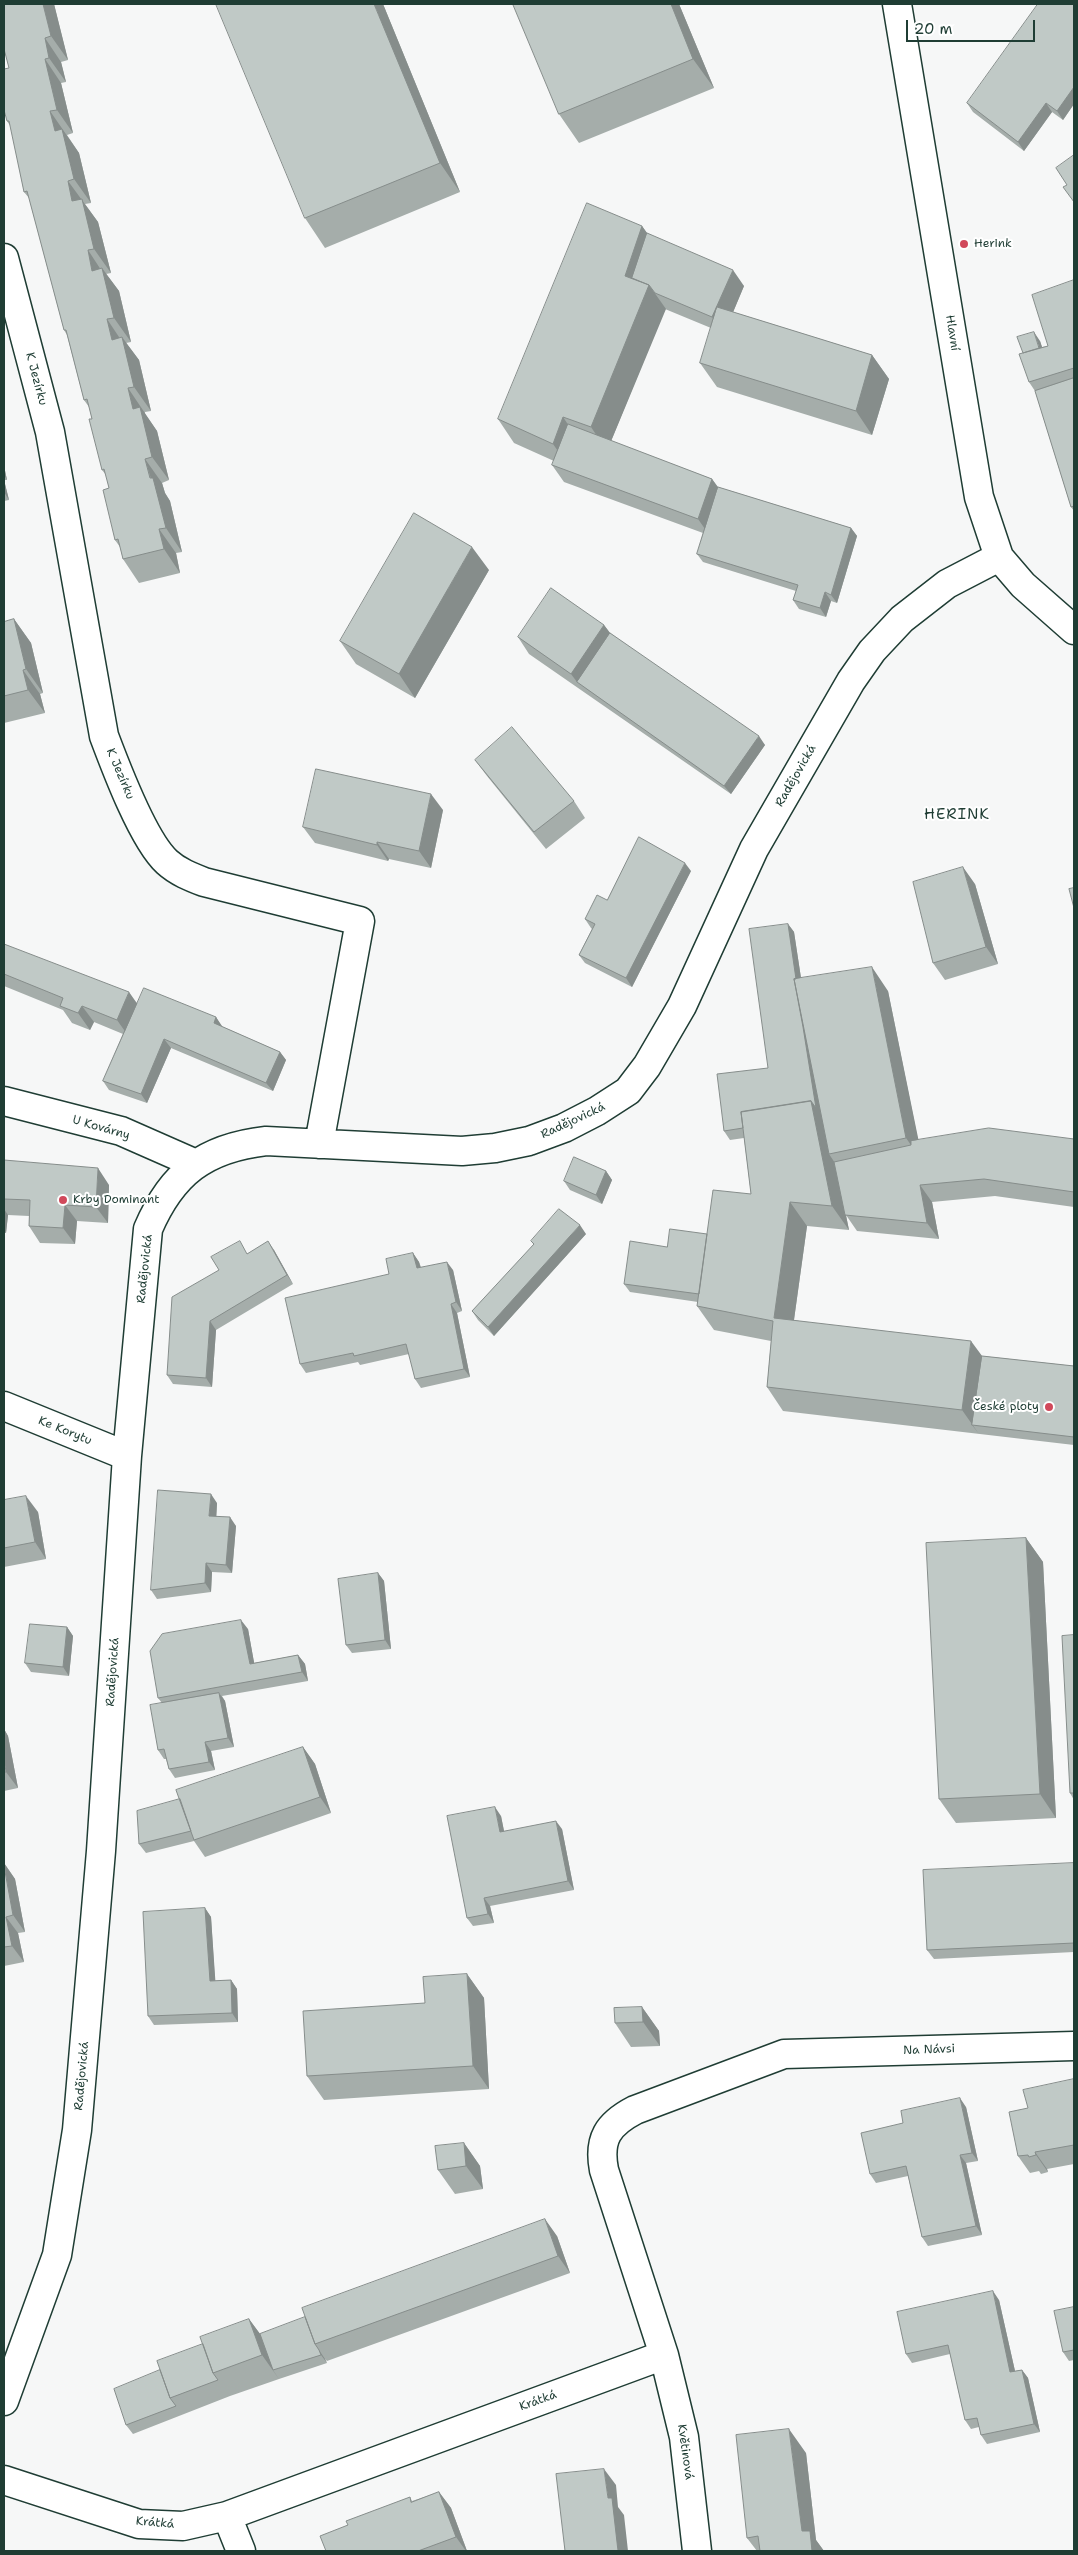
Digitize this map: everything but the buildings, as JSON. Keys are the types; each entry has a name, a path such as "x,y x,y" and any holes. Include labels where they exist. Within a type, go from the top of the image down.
{"street":[{"name":"Hlavní","path":"896,4 979,497 999,557 1022,585 1074,630"},
{"name":"K Jezírku","path":"4,258 50,432 104,736 119,777 156,849 167,862 184,874 204,882 360,921 319,1144"},
{"name":"Radějovická","path":"4,2401 56,2256 77,2130 102,1851 127,1456 148,1229 159,1204 175,1182 196,1164 217,1151 241,1144 266,1141 462,1151 496,1148 529,1141 564,1128 605,1107 628,1090 647,1066 682,1006 754,849 852,681 872,651 902,619 948,584 999,557"},
{"name":"U Kovárny","path":"4,1101 121,1132 196,1164"},
{"name":"Ke Korytu","path":"4,1406 127,1456"},
{"name":"Na Návsi","path":"664,2355 604,2170 602,2156 604,2142 609,2129 621,2118 784,2054 1074,2046"},
{"name":"Krátká","path":"4,2480 139,2524 183,2526 227,2516 664,2355"},
{"name":"Květinová","path":"664,2355 684,2437 697,2551"},
{"path":"227,2516 241,2551"}],"place":[{"name":"Herink","path":"964,244"},
{"name":"Krby Dominant","path":"63,1200"},
{"name":"České ploty","path":"1049,1407"}],"district":[{"name":"HERINK","path":"957,815"}]}
